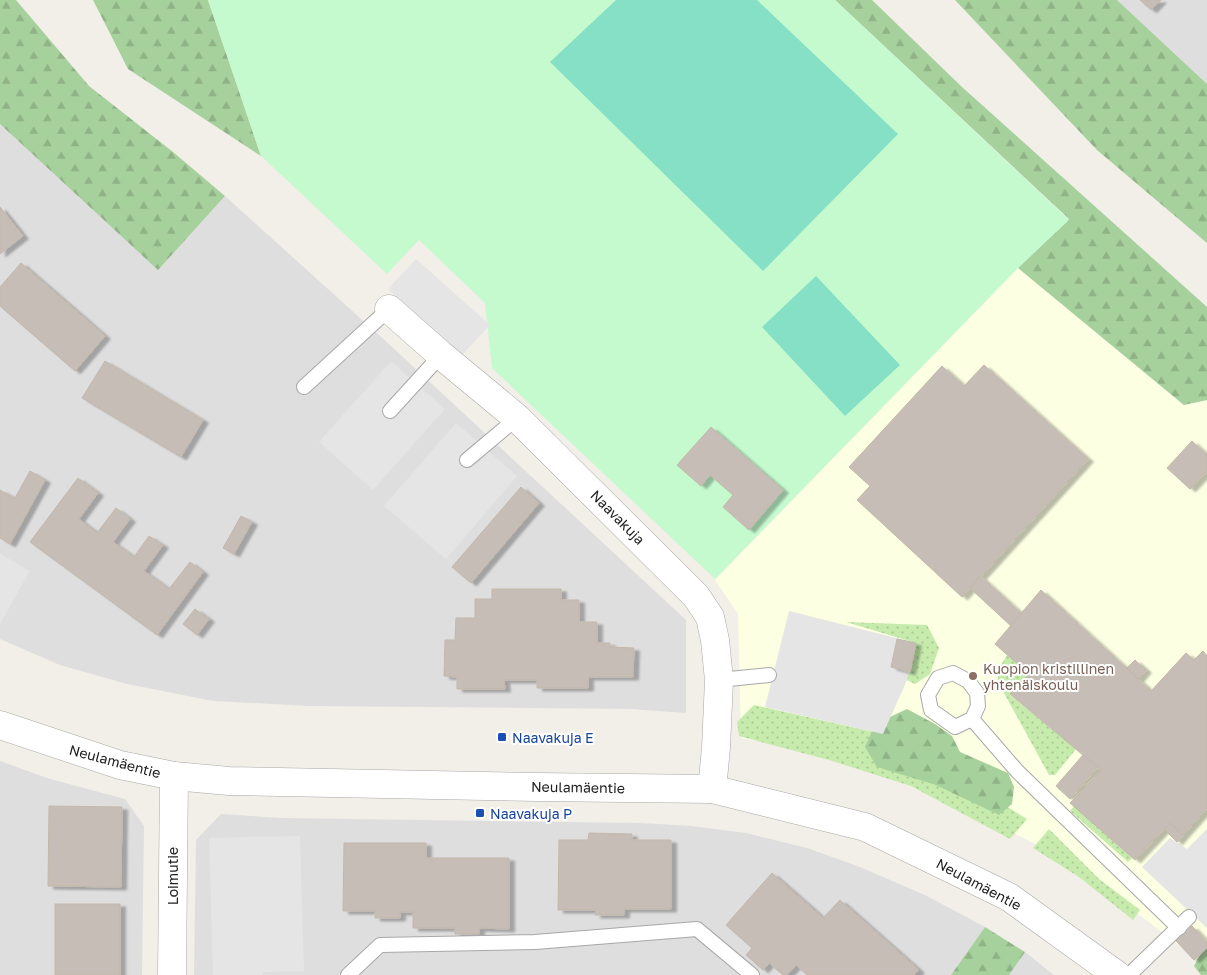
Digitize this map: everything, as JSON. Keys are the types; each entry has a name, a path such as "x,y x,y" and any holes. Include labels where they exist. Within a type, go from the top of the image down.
{"street":[{"name":"Naavakuja","path":"390,309 441,355 517,418 696,596 710,617 715,640 719,680 712,789"},
{"name":"Neulamäentie","path":"0,725 120,765 174,776 229,781 712,789 865,827 1009,897 1118,975"},
{"name":"Loimutie","path":"172,975 174,776"}],"lane":[{"path":"304,387 390,309"},
{"path":"390,411 441,355"},
{"path":"467,460 517,418"},
{"path":"719,680 769,675"},
{"path":"972,719 1018,771 1179,928"},
{"path":"1129,975 1189,917"},
{"path":"348,975 380,945 535,942 697,928 752,975"}],"shaded area":[{"path":"1117,0 1207,0 1207,84"},
{"path":"0,124 158,269 225,196 390,345 686,620 686,713 631,709 310,706 213,701 127,684 60,665 0,639"},
{"path":"416,259 490,325 462,355 388,289"},
{"name":"Kuopion kristillinen yhtenäiskoulu","path":"1018,268 1183,405 1207,400 1207,967 1071,862 910,781 827,754 741,738 738,614 715,580"},
{"path":"391,361 445,409 373,490 319,442"},
{"path":"456,423 517,476 446,559 384,506"},
{"path":"0,554 30,571 0,624"},
{"path":"789,611 916,643 907,680 883,734 765,707"},
{"path":"0,761 50,779 125,799 144,826 142,975 0,975"},
{"path":"221,814 282,818 642,823 691,826 746,833 807,848 860,867 927,896 985,927 951,975 194,975 196,840"},
{"path":"1207,829 1207,928 1142,867 1170,838 1187,849"},
{"path":"300,836 304,971 263,972 263,975 213,975 209,838"},
{"path":"1025,952 1054,975 1009,975"}],"green space":[{"path":"0,0 16,0 89,86 173,152 225,196 158,270 0,124"},
{"path":"93,0 208,0 261,156 128,69"},
{"path":"208,0 835,0 1069,220 1018,268 715,579 492,368 485,303 419,240 387,274 261,156"},
{"path":"616,0 757,0 898,134 763,271 550,62"},
{"path":"835,0 872,0 962,87 1207,307 1207,400 1184,405 1018,268 1069,219"},
{"path":"955,0 1117,0 1207,84 1207,243 1097,150"},
{"path":"816,276 900,365 845,416 762,327"},
{"path":"846,622 927,625 939,648 930,674 915,684 907,680 916,643"},
{"path":"1007,655 1029,674 1010,695 1076,749 1055,775 1049,775 998,682 998,670"},
{"path":"754,705 883,734 906,745 1027,819 1010,839 911,786 829,760 739,736 737,722"},
{"path":"907,709 935,724 952,736 960,752 1008,773 1014,787 1012,804 999,815 936,785 877,767 865,747 875,724"},
{"path":"1074,806 1132,858 1128,862 1070,811"},
{"path":"1049,829 1099,879 1140,910 1133,920 1079,877 1033,848"},
{"path":"985,927 1025,952 1009,975 951,975"},
{"path":"1207,942 1207,975 1201,975 1194,966"}],"building":[{"path":"1140,0 1161,0 1151,10"},
{"path":"0,207 23,236 0,254"},
{"path":"21,263 105,336 75,371 0,306 0,287"},
{"path":"105,361 203,420 181,457 82,398"},
{"path":"984,365 1088,459 962,597 857,500 870,486 849,467 942,366 964,386"},
{"path":"711,427 783,490 749,530 723,507 733,495 710,475 701,486 677,465"},
{"path":"1192,441 1207,455 1207,471 1190,489 1167,468"},
{"path":"30,471 45,480 10,544 0,538 0,490 15,498"},
{"path":"78,478 98,493 79,519 97,533 116,508 130,519 113,542 134,557 149,536 163,545 144,571 169,589 190,562 203,572 157,635 30,542"},
{"path":"521,487 539,503 471,583 452,567"},
{"path":"241,516 252,522 234,554 223,548"},
{"path":"980,576 1022,614 1011,626 970,588"},
{"path":"492,589 561,589 561,600 579,600 579,622 597,622 597,643 610,643 610,647 634,648 633,677 588,677 588,688 537,688 537,680 504,680 505,689 457,689 457,677 444,676 445,640 455,640 456,618 475,618 475,599 492,599"},
{"path":"1041,590 1151,691 1186,653 1194,660 1203,651 1207,656 1207,808 1183,835 1170,823 1135,860 1070,803 1101,770 1010,694 1029,674 995,644"},
{"path":"195,609 209,619 197,635 183,624"},
{"path":"897,639 916,643 910,672 891,667"},
{"path":"1135,660 1146,670 1138,679 1127,668"},
{"path":"1083,755 1098,767 1070,799 1056,786"},
{"path":"49,806 122,807 121,887 48,886"},
{"path":"1170,823 1183,835 1177,842 1164,829"},
{"path":"589,833 632,834 632,840 671,840 671,909 624,909 624,915 595,915 596,910 558,910 559,840 588,840"},
{"path":"344,843 426,843 426,858 509,858 509,929 479,928 479,934 455,934 455,928 413,928 413,912 400,912 400,918 375,918 375,911 343,911"},
{"path":"772,873 823,918 840,900 919,970 914,975 807,975 796,965 787,975 783,975 769,963 763,970 746,955 752,948 726,925"},
{"path":"55,904 120,904 120,975 55,975"},
{"path":"1192,926 1207,942 1207,948 1194,960 1176,941"}],"place":[{"name":"Kuopion kristillinen yhtenäiskoulu","path":"973,676"},
{"name":"Naavakuja E","path":"502,737"},
{"name":"Naavakuja P","path":"480,813"}]}
